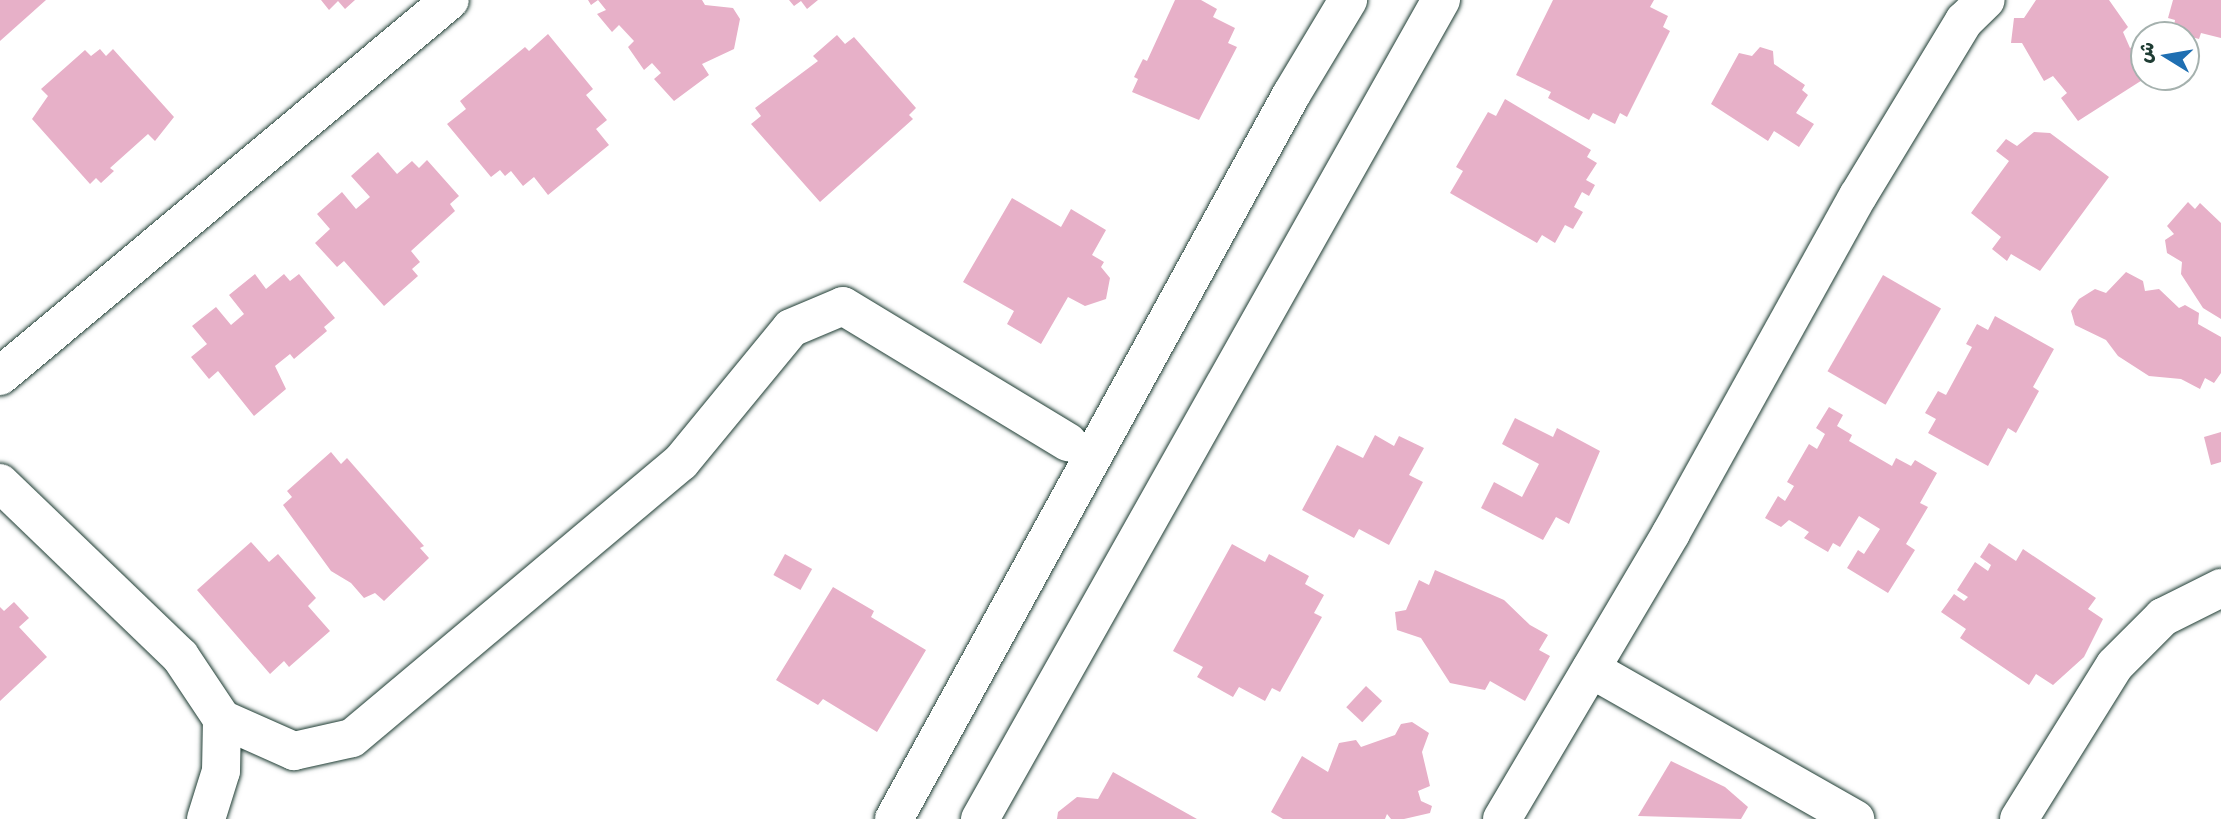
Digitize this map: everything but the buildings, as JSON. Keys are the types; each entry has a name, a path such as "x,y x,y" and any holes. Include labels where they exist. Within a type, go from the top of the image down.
{"street":[{"path":"0,376 450,0"},
{"path":"894,819 1284,108 1348,0"},
{"path":"1502,819 1591,669 1858,196 1964,21 1986,0"},
{"path":"980,819 1431,3"},
{"path":"0,483 180,656 222,719 294,751 352,738 681,462 791,328 843,306 1068,442"},
{"path":"2019,819 2115,665 2163,617 2221,588"},
{"path":"1591,669 1855,819"},
{"path":"206,819 221,771 222,719"}]}
